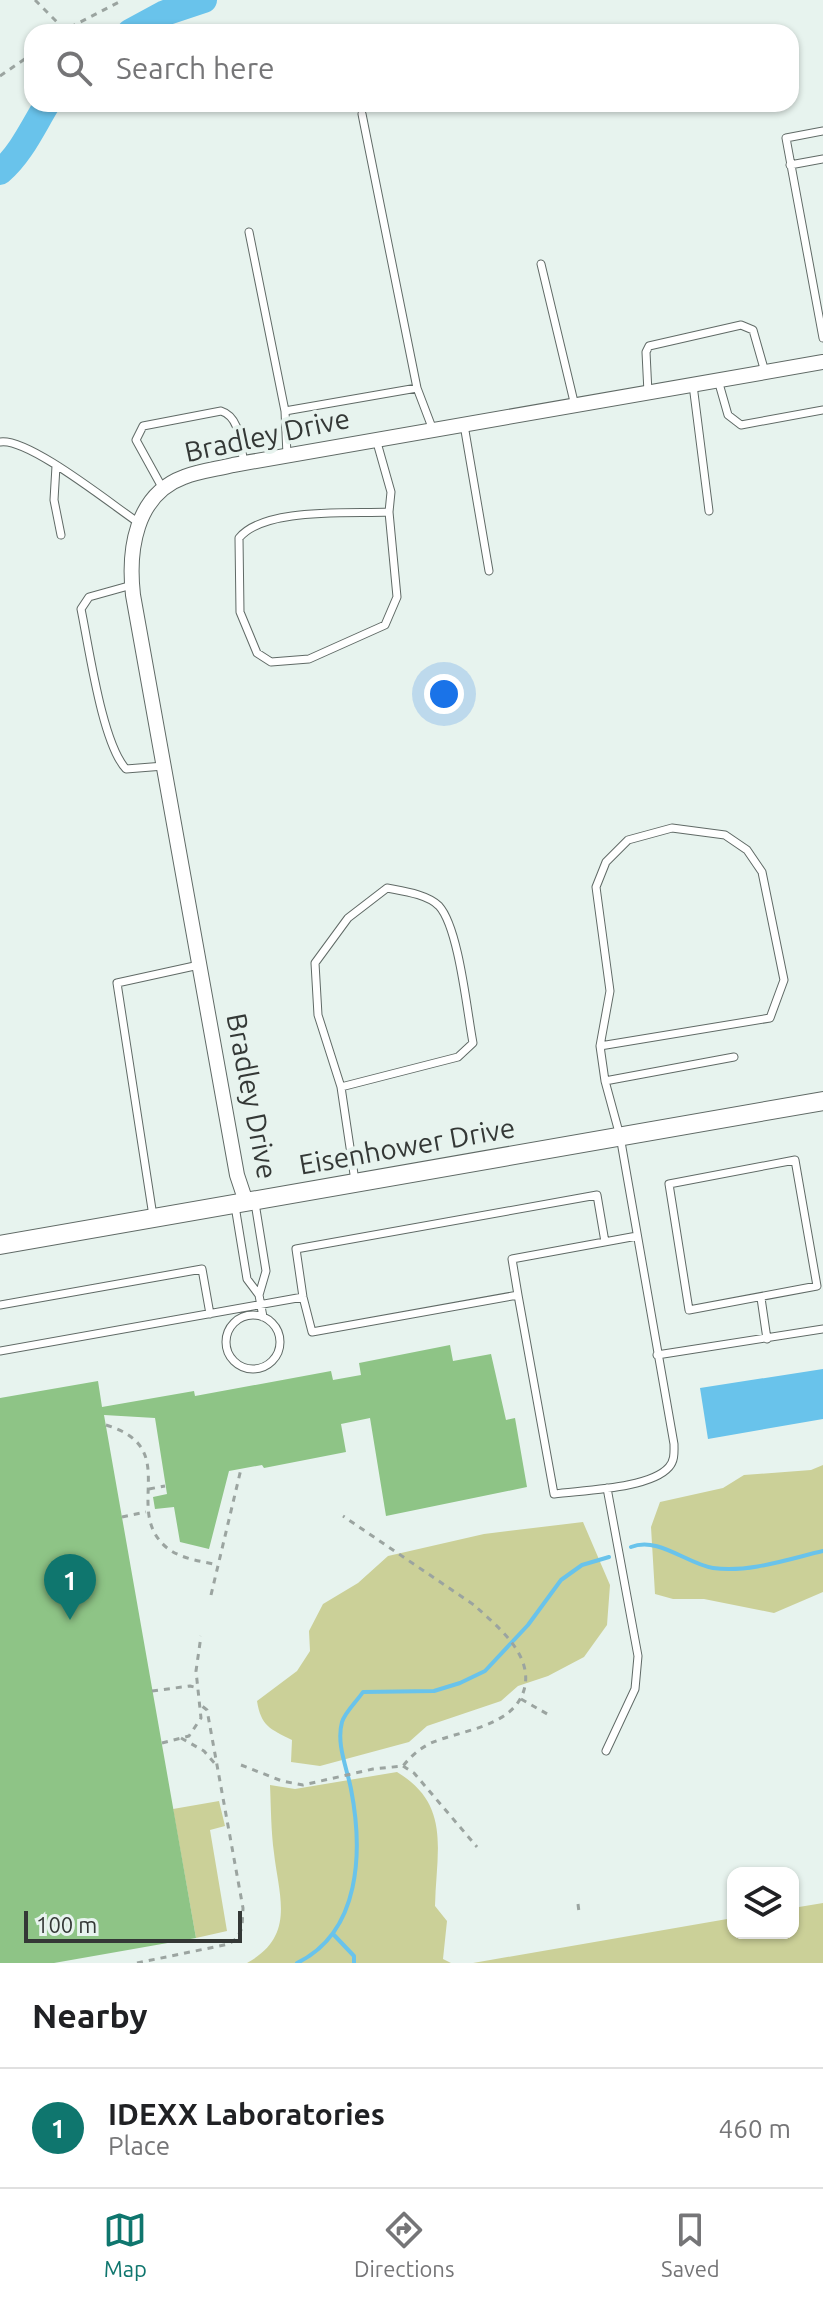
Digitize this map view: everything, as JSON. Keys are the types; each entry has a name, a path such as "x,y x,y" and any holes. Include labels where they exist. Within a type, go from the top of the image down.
{"street":[{"name":"Bradley Drive","path":"245,1203 237,1175 132,585 130,566 134,534 139,523 163,489 183,477 376,439 823,362"},
{"name":"Eisenhower Drive","path":"0,1245 823,1101"}],"lane":[{"path":"362,114 417,388 433,430"},
{"path":"823,131 786,138 823,338"},
{"path":"790,165 823,159"},
{"path":"249,232 285,411 287,455"},
{"path":"541,264 575,406"},
{"path":"648,393 646,352 649,346 741,325 753,330 765,372"},
{"path":"718,380 728,415 741,425 823,410"},
{"path":"693,385 709,511"},
{"path":"285,411 417,388"},
{"path":"163,489 136,440 143,426 227,412 235,420 244,463"},
{"path":"464,425 489,571"},
{"path":"376,439 391,492 389,512 397,597 392,615 385,625 309,659 271,662 257,653 240,612 239,538 246,530 282,517 389,512"},
{"path":"0,442 8,440 30,448 139,523"},
{"path":"56,466 54,500 61,535"},
{"path":"132,585 89,597 81,609 108,737 119,762 126,769 164,766"},
{"path":"600,1046 770,1018 784,980 762,872 747,850 725,835 672,828 628,840 606,862 596,887 610,991 600,1046 605,1081 620,1136 674,1444 674,1459 668,1469 651,1479 554,1494 512,1259 637,1236"},
{"path":"341,1087 458,1057 473,1043 453,935 438,906 413,893 387,888 348,918 315,963 318,1015 341,1087 355,1183"},
{"path":"154,1218 117,983 200,965"},
{"path":"605,1081 734,1057"},
{"path":"795,1160 817,1286 761,1298 689,1310 669,1184 795,1160"},
{"path":"518,1295 312,1332 296,1249 597,1195 605,1242"},
{"path":"245,1203 247,1279 260,1300"},
{"path":"245,1203 266,1271 260,1300 263,1317 276,1328 279,1336 278,1353 273,1360 258,1368 240,1366 228,1352 227,1334 231,1325 248,1314 263,1317"},
{"path":"0,1305 202,1269 210,1314"},
{"path":"0,1351 210,1314 260,1300 303,1297"},
{"path":"761,1298 767,1339"},
{"path":"657,1355 823,1329"},
{"path":"606,1751 635,1689 638,1656 607,1488"}],"path":[{"path":"35,0 57,24"},
{"path":"77,24 123,0"},
{"path":"0,76 24,60"},
{"path":"106,1425 127,1432 150,1468 147,1511 155,1534 176,1553 218,1565"},
{"path":"211,1595 241,1469"},
{"path":"149,1489 165,1486"},
{"path":"122,1517 147,1511"},
{"path":"343,1516 474,1605 513,1646 527,1669 521,1699 503,1717 429,1744 414,1753 403,1766"},
{"path":"162,1743 189,1736 198,1725 202,1706 196,1671 201,1636"},
{"path":"152,1691 198,1688"},
{"path":"521,1699 549,1715"},
{"path":"137,1963 229,1944 237,1938 242,1928 243,1908 207,1710 202,1706"},
{"path":"181,1738 204,1751 217,1766"},
{"path":"241,1765 282,1781 303,1785 373,1769 403,1766 414,1773 477,1847"},
{"path":"578,1904 579,1912"}],"green space":[{"path":"823,1465 823,1592 774,1613 704,1599 673,1599 655,1594 651,1527 660,1502 723,1488 744,1475 811,1470"},
{"path":"583,1522 610,1585 607,1625 584,1657 548,1676 518,1686 501,1701 427,1726 409,1742 320,1766 291,1762 292,1740 268,1726 257,1701 297,1671 310,1651 309,1631 323,1604 358,1583 388,1556 484,1534"},
{"path":"397,1772 426,1799 433,1815 438,1849 435,1906 447,1921 443,1959 451,1963 247,1963 273,1941 281,1914 270,1785 295,1789"},
{"path":"219,1801 225,1826 210,1830 227,1931 196,1938 173,1809"},
{"path":"823,1903 823,1963 473,1963 727,1919 727,1939 799,1939 799,1907"}],"water":[{"path":"823,1369 823,1419 708,1439 700,1388"}],"building":[{"path":"450,1345 453,1361 491,1354 506,1420 515,1418 527,1487 386,1516 370,1418 341,1424 346,1452 264,1468 262,1465 229,1471 209,1549 180,1542 174,1507 155,1509 153,1497 167,1494 155,1418 104,1415 196,1938 54,1963 0,1963 0,1398 98,1381 102,1407 194,1391 195,1396 331,1371 333,1380 361,1375 359,1363"}],"waterway":[{"path":"145,24 165,13 204,0"},
{"path":"0,172 20,149 42,112"},
{"path":"631,1547 652,1545 703,1565 727,1569 769,1564 823,1551"},
{"path":"297,1963 318,1949 334,1931 345,1911 352,1888 356,1863 355,1813 340,1739 342,1722 348,1710 363,1692 434,1691 485,1671 528,1625 561,1580 582,1565 609,1557"},
{"path":"334,1935 354,1956 354,1963"}],"place":[{"name":"IDEXX Laboratories","path":"70,1620"}]}
